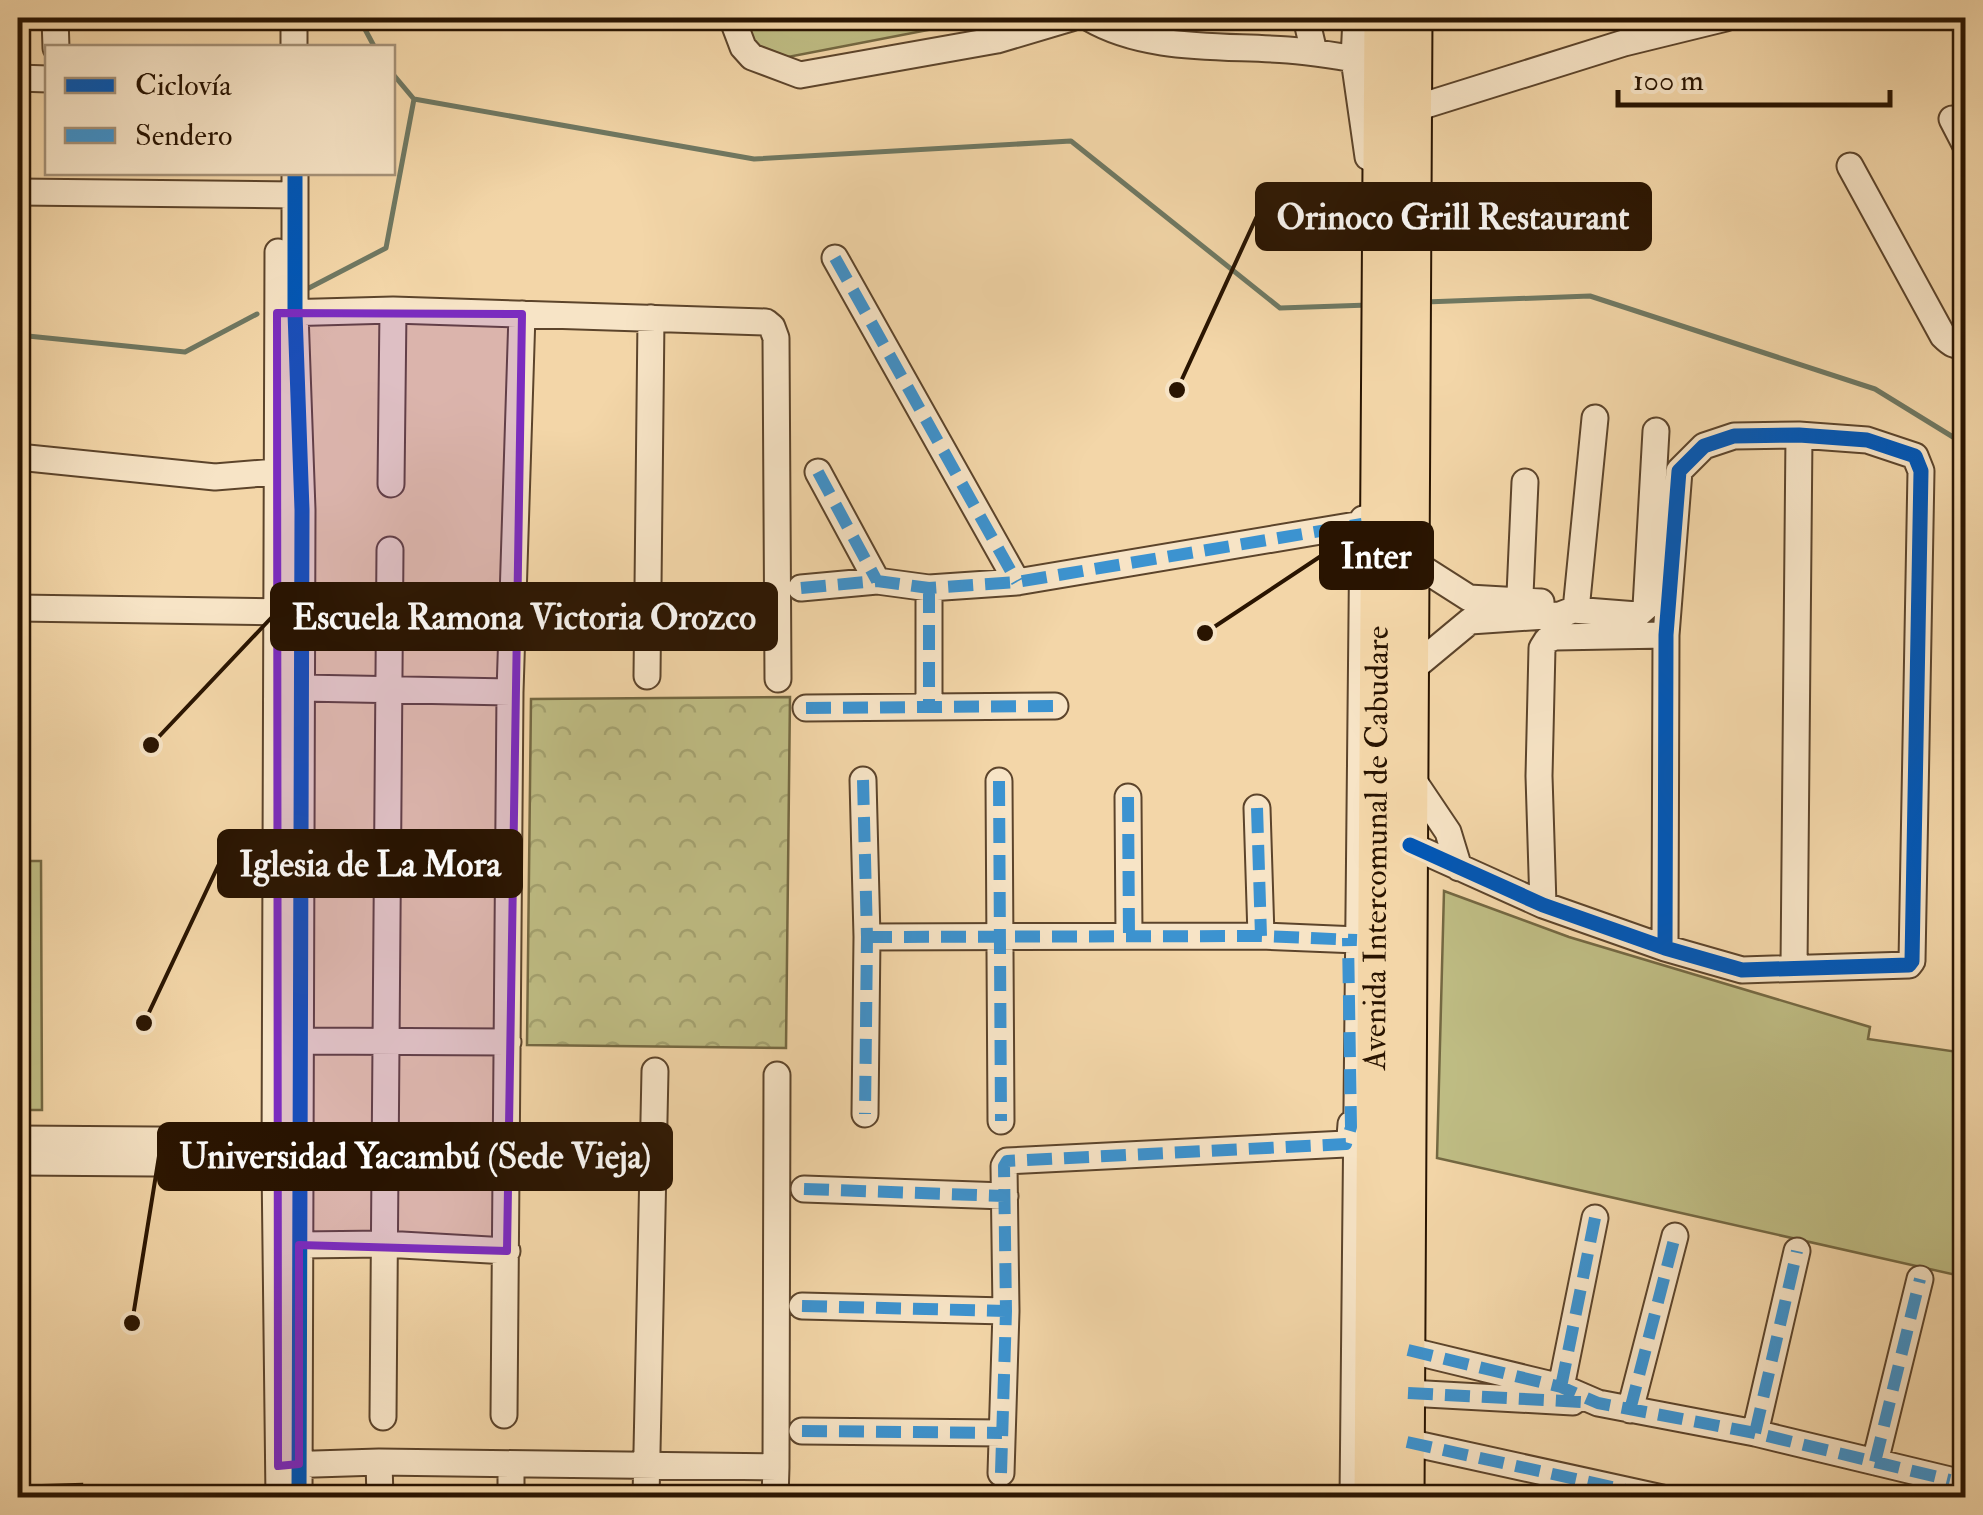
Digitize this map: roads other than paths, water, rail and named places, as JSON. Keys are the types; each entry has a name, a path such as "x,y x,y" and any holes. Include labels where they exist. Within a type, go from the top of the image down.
{"highway":[{"name":"Avenida Intercomunal de Cabudare","path":"1382,18 1368,61 1382,251 1397,304 1412,561 1406,1498"},
{"name":"Avenida Intercomunal de Cabudare","path":"1372,1498 1379,405 1397,304 1414,109 1414,18"},
{"path":"1353,939 1377,884"}],"street":[{"path":"55,18 56,45"},
{"path":"278,18 278,45"},
{"path":"294,18 294,45"},
{"path":"732,18 743,47 752,57 800,75 997,40 1071,18"},
{"path":"1089,18 1146,38 1314,52 1368,61 1356,18"},
{"path":"1306,18 1314,52"},
{"path":"1618,18 1624,44"},
{"path":"1414,109 1624,44 1726,18"},
{"path":"18,78 45,79"},
{"path":"1952,120 1966,146"},
{"path":"1850,166 1943,336 1950,344 1966,344"},
{"path":"18,192 53,183 286,184 286,314 276,472 289,612 302,688 302,1041 287,1152 300,1245 288,1465 278,1498"},
{"path":"835,258 1017,582"},
{"path":"286,314 393,310 766,322 775,332 778,679"},
{"path":"391,484 393,310"},
{"path":"286,314 302,510 289,612 287,1152 288,1465 299,1498"},
{"path":"504,1415 510,692 522,314"},
{"path":"648,676 651,318"},
{"path":"1001,1473 1006,1311 1004,1166 1013,1158 1346,1144 1351,1127 1362,524 1379,405"},
{"path":"1575,610 1595,418"},
{"path":"1412,561 1470,610 1519,609 1560,615 1575,610 1637,615 1646,607 1656,432"},
{"path":"1794,967 1799,434"},
{"path":"1410,846 1543,906 1665,948 1742,970 1904,967 1912,961 1921,471 1914,456 1867,440 1799,434 1734,436 1704,446 1679,471 1666,635 1665,948"},
{"path":"18,457 215,477 276,472"},
{"path":"818,472 877,582"},
{"path":"1519,609 1525,482"},
{"path":"801,588 877,582 929,588 1017,582 1362,524"},
{"path":"383,1417 390,550"},
{"path":"929,588 929,707"},
{"path":"18,608 289,612"},
{"path":"1411,670 1470,610"},
{"path":"1543,906 1539,776 1542,648 1554,637 1666,635"},
{"path":"302,688 510,692"},
{"path":"806,708 1055,706"},
{"path":"1410,777 1448,832 1459,868"},
{"path":"863,780 867,936 864,1114"},
{"path":"999,781 1001,1122"},
{"path":"1128,797 1129,936"},
{"path":"1258,808 1261,936"},
{"path":"867,936 1353,939"},
{"path":"1353,939 1354,1498"},
{"path":"302,1041 508,1042"},
{"path":"646,1498 655,1070"},
{"path":"775,1498 777,1074"},
{"path":"18,1139 287,1152"},
{"path":"18,1162 287,1152"},
{"path":"804,1189 1005,1196"},
{"path":"1561,1386 1595,1218"},
{"path":"1630,1410 1675,1236"},
{"path":"300,1245 384,1244 508,1251"},
{"path":"1755,1433 1797,1251"},
{"path":"1875,1462 1920,1278"},
{"path":"802,1306 1006,1311"},
{"path":"1408,1350 1561,1386 1598,1404"},
{"path":"1453,1393 1460,1362"},
{"path":"1408,1392 1598,1404 1755,1433 1950,1480"},
{"path":"802,1431 1002,1433"},
{"path":"1407,1442 1662,1498"},
{"path":"379,1462 380,1498"},
{"path":"288,1465 646,1463 776,1467"},
{"path":"511,1464 511,1498"}],"waterway":[{"path":"359,18 373,45"},
{"path":"395,77 413,98"},
{"path":"309,288 386,248 414,99 754,159 1071,141 1280,308 1369,305"},
{"path":"1425,302 1590,296 1875,389 1966,445"},
{"path":"18,335 185,352 257,314"}],"place":[{"name":"Orinoco Grill Restaurant","path":"1177,390"},
{"name":"Inter","path":"1205,633"},
{"name":"Escuela Ramona Victoria Orozco","path":"151,745"},
{"name":"Iglesia de La Mora","path":"144,1023"},
{"name":"Universidad Yacambú (Sede Vieja)","path":"132,1323"}]}
